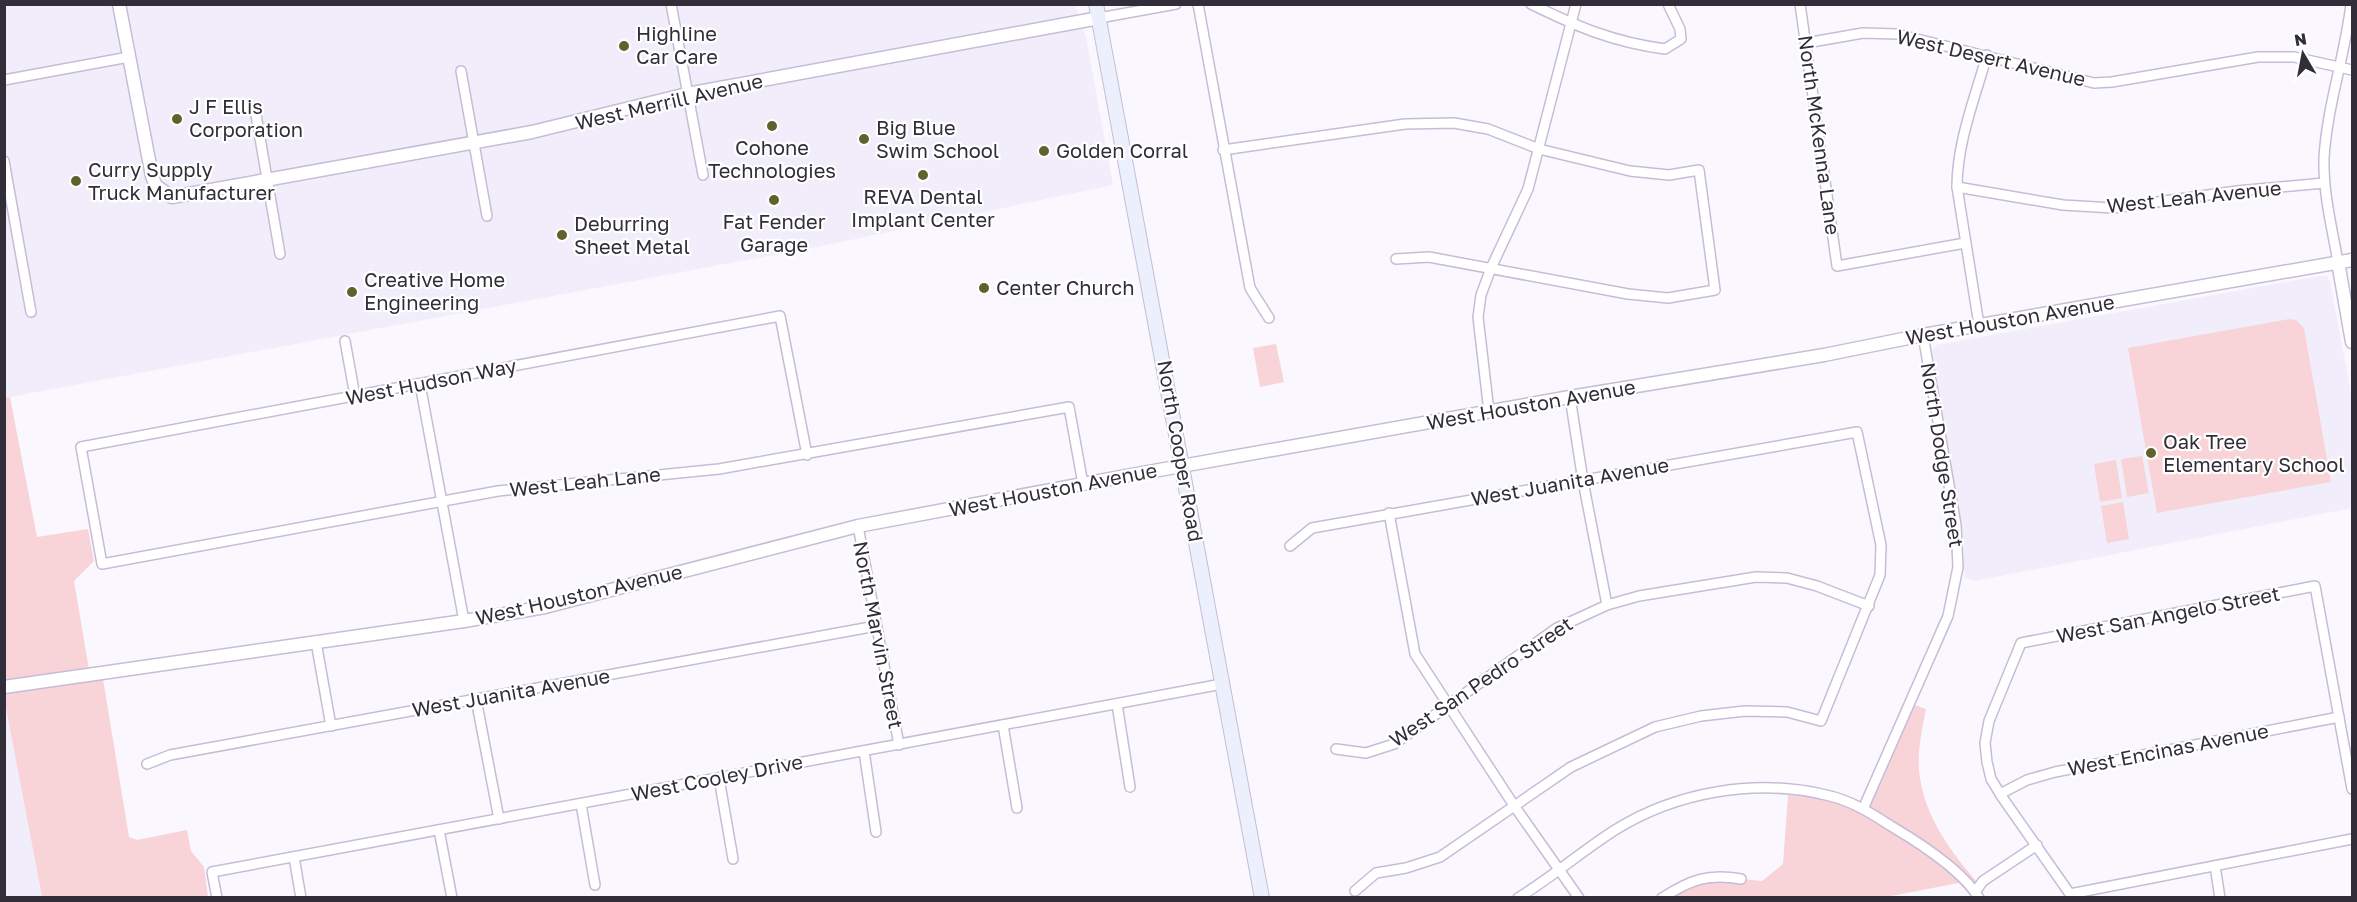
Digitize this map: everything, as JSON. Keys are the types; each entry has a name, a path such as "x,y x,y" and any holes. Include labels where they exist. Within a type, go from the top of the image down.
{"main road":[{"name":"North Cooper Road","path":"1097,11 1262,897"}],"street":[{"path":"4,80 129,57 119,4"},
{"path":"671,4 703,175"},
{"name":"West Merrill Avenue","path":"129,57 152,176 156,186 163,193 172,197 182,197 474,143 587,120 687,94 1097,11 1176,4"},
{"path":"1198,4 1250,288 1269,318"},
{"path":"1531,4 1571,24 1618,41 1665,49 1681,39 1680,29 1668,4"},
{"path":"1489,412 1478,317 1481,295 1491,268 1528,189 1576,4"},
{"name":"North McKenna Lane","path":"1800,4 1838,266 1965,243"},
{"path":"2351,4 2327,136 2324,183 2352,342"},
{"name":"West Desert Avenue","path":"1806,43 1863,33 1897,34 2094,83 2122,81 2258,57 2294,57 2352,70"},
{"path":"1979,326 1957,187 1962,141 1987,55"},
{"path":"461,71 487,216"},
{"path":"255,109 280,254"},
{"path":"1223,150 1405,124 1444,123 1488,129 1539,149 1630,171 1669,175 1699,170 1715,290 1668,298 1628,294 1429,257 1396,259"},
{"path":"4,161 31,312"},
{"name":"West Leah Avenue","path":"1957,187 2064,205 2113,208 2237,191 2324,183"},
{"name":"West Houston Avenue","path":"4,687 464,621 567,602 858,526 1182,466 1570,397 1824,356 1923,335 2352,260"},
{"name":"West Hudson Way","path":"102,564 81,447 780,316 807,455"},
{"name":"North Dodge Street","path":"1863,809 1948,616 1958,567 1956,525 1923,335"},
{"path":"345,341 355,396"},
{"path":"420,384 464,621"},
{"path":"1570,397 1607,605"},
{"name":"West Leah Lane","path":"102,564 498,491 719,469 1069,407 1083,484"},
{"name":"West Juanita Avenue","path":"1290,546 1312,528 1857,432 1881,545 1880,575 1869,606"},
{"path":"1389,513 1414,654 1515,807 1579,897"},
{"name":"North Marvin Street","path":"858,526 899,745"},
{"name":"West San Pedro Street","path":"1336,749 1366,753 1394,744 1557,628 1607,605 1639,596 1756,577 1787,578 1869,606"},
{"name":"West San Angelo Street","path":"2000,794 1991,779 1985,743 1989,721 2021,643 2314,586 2339,717"},
{"path":"1355,891 1376,873 1406,868 1440,857 1571,766 1655,727 1701,716 1745,711 1787,712 1821,721 1869,606"},
{"name":"West Juanita Avenue","path":"147,764 170,756 876,626"},
{"path":"316,642 331,726"},
{"name":"West Cooley Drive","path":"217,897 212,872 1222,684"},
{"path":"476,699 499,819"},
{"path":"1117,704 1130,787"},
{"path":"2339,717 2352,789"},
{"name":"West Encinas Avenue","path":"2000,794 2027,780 2055,772 2339,717"},
{"path":"1003,725 1017,808"},
{"path":"864,751 876,832"},
{"path":"719,778 733,859"},
{"path":"1518,897 1616,829 1656,809 1696,795 1744,789 1786,790 1825,795 1863,809 1914,839 1943,861 1977,895 1983,881 2037,845"},
{"path":"2000,794 2070,894 2352,839"},
{"path":"581,804 595,885"},
{"path":"439,830 452,897"},
{"path":"294,857 301,897"},
{"path":"2215,866 2220,897"},
{"path":"1662,897 1683,885 1719,875 1742,879"}],"shaded area":[{"path":"5,5 1075,5 1086,37 1113,185 827,245 5,398"},
{"name":"Oak Tree Elementary School","path":"2327,276 2330,282 2352,398 2352,508 1975,581 1964,577 1964,543 1932,351 1936,345"},
{"path":"2290,319 2296,320 2304,328 2331,482 2157,513 2128,348"},
{"path":"1276,344 1284,382 1260,387 1253,348"},
{"path":"10,397 37,537 88,529 94,561 74,581 91,681 103,679 129,837 137,840 187,830 191,851 204,867 208,897 42,897 5,703 4,398"},
{"path":"2142,456 2149,493 2127,497 2121,459"},
{"path":"2116,460 2122,498 2100,502 2094,464"},
{"path":"2123,502 2129,539 2107,543 2101,506"},
{"path":"1906,702 1926,709 1919,761 1923,793 1941,834 1977,882 1968,893 1959,883 1886,897 1670,898 1689,886 1723,877 1762,881 1783,864 1788,795 1825,800 1859,811"},
{"path":"5,703 42,897 5,897"}],"place":[{"name":"Highline Car Care","path":"624,46"},
{"name":"J F Ellis Corporation","path":"177,119"},
{"name":"Cohone Technologies","path":"772,126"},
{"name":"Big Blue Swim School","path":"864,139"},
{"name":"Golden Corral","path":"1044,151"},
{"name":"REVA Dental Implant Center","path":"923,175"},
{"name":"Curry Supply Truck Manufacturer","path":"76,181"},
{"name":"Fat Fender Garage","path":"774,200"},
{"name":"Deburring Sheet Metal","path":"562,235"},
{"name":"Center Church","path":"984,288"},
{"name":"Creative Home Engineering","path":"352,292"},
{"name":"Oak Tree Elementary School","path":"2151,453"}]}
